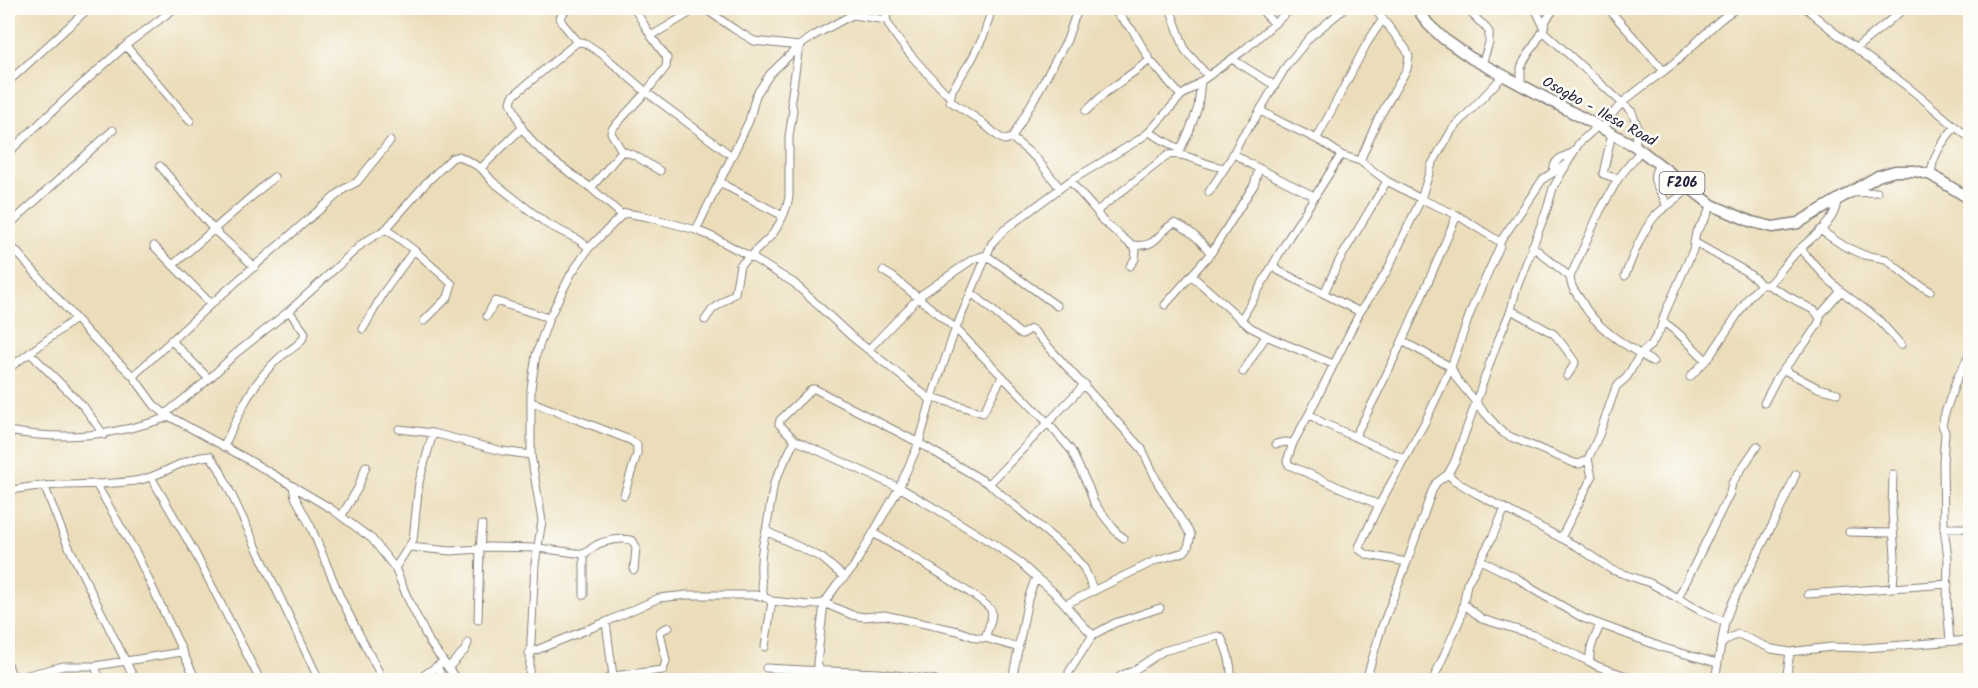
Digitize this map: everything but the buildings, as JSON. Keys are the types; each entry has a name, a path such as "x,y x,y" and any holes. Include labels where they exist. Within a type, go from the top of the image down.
{"main road":[{"name":"Osogbo - Ilesa Road","path":"1417,8 1428,24 1444,39 1482,64 1638,148 1712,205 1752,222 1780,227 1798,223 1878,176 1895,171 1915,171 1930,175 1971,199"}],"street":[{"path":"8,82 89,8"},
{"path":"8,153 73,92 126,46 175,8"},
{"path":"567,8 560,18 562,24 578,42 585,43 602,54 646,92 732,156"},
{"path":"634,8 667,58 667,62 666,67 611,133 622,151 634,155 660,171"},
{"path":"651,36 698,8"},
{"path":"705,8 754,41 799,46"},
{"path":"886,20 891,8"},
{"path":"950,97 951,90 972,59 984,35 992,8"},
{"path":"696,230 749,122 759,88 799,46 815,34 854,15 886,20 916,63 950,97 953,104 1005,140 1012,138 1067,40 1080,8"},
{"path":"1112,8 1133,31 1150,60 1181,96"},
{"path":"1170,8 1185,50 1208,76"},
{"path":"1260,8 1274,24"},
{"path":"820,670 817,663 824,603 853,568 898,488 918,443 931,398 956,329 992,243 1004,230 1060,188 1149,132 1181,96 1232,59 1293,8"},
{"path":"1209,192 1287,65 1310,37 1346,8"},
{"path":"1360,161 1377,121 1407,69 1409,61 1406,49 1374,8"},
{"path":"1466,8 1485,25 1489,32 1489,43 1482,64"},
{"path":"1534,8 1544,29 1624,103 1636,121 1638,148 1600,211 1570,277 1570,285 1590,317 1653,362"},
{"path":"1521,86 1521,68 1555,8"},
{"path":"1618,179 1604,174 1605,129 1608,118 1673,64 1715,23 1736,8"},
{"path":"1806,8 1971,138"},
{"path":"1856,48 1905,8"},
{"path":"1612,13 1664,71"},
{"path":"1317,138 1383,19"},
{"path":"578,42 513,96 511,102 522,128 534,144 591,188 621,215"},
{"path":"126,46 190,121"},
{"path":"705,320 712,310 735,293 740,266 774,233 783,216 789,197 789,137 793,110 791,100 799,46"},
{"path":"1232,59 1274,85"},
{"path":"1086,111 1105,93 1150,60"},
{"path":"1379,505 1289,465 1287,461 1293,443 1310,414 1360,312 1387,271 1421,199 1432,164 1452,130 1503,76"},
{"path":"1098,213 1106,203 1160,159 1178,151 1189,132 1198,107 1201,81"},
{"path":"1260,110 1281,123 1317,138 1341,155 1360,161 1387,181 1457,215 1500,242"},
{"path":"1930,175 1934,158 1944,140 1955,127"},
{"path":"481,168 522,128"},
{"path":"1366,681 1381,628 1436,483 1448,474 1458,453 1553,188 1579,143 1605,129"},
{"path":"8,226 113,130"},
{"path":"1149,132 1178,151 1215,167 1225,168"},
{"path":"1012,138 1036,158 1060,188"},
{"path":"133,376 211,304 344,189 357,182 390,141"},
{"path":"591,188 622,151"},
{"path":"1233,153 1314,196"},
{"path":"1552,173 1557,160 1572,153"},
{"path":"1241,320 1314,196 1341,155"},
{"path":"8,431 41,436 104,435 137,428 167,416 235,354 289,311 363,243 386,229 427,182 452,158 459,156 481,168 492,182 547,224 579,240 589,248"},
{"path":"1407,562 1368,555 1359,547 1451,367 1472,308 1500,242 1543,179 1566,165"},
{"path":"1659,165 1654,179 1664,196 1666,205"},
{"path":"160,166 214,230 255,267"},
{"path":"1165,305 1211,253 1254,185 1259,168"},
{"path":"173,265 274,177"},
{"path":"720,181 783,216"},
{"path":"1070,181 1102,220 1136,249 1130,266"},
{"path":"1324,293 1339,261 1387,181"},
{"path":"1625,276 1651,221 1666,205 1682,195 1688,187"},
{"path":"1851,193 1877,192"},
{"path":"1690,376 1717,348 1749,297 1802,248 1834,214 1837,201"},
{"path":"1402,341 1451,367 1456,378 1494,423 1511,437 1580,464 1588,459 1616,387 1627,376 1640,354 1656,338 1691,256 1696,232 1712,205"},
{"path":"529,681 535,564 542,521 531,455 531,388 536,355 549,318 571,274 589,248 621,215 626,213 648,217 696,230 750,257 794,283 868,349 931,398 983,413 1002,377"},
{"path":"1355,436 1402,341 1457,215"},
{"path":"1133,245 1151,244 1174,223 1197,238 1211,253"},
{"path":"386,229 452,284 448,297 424,321"},
{"path":"1820,230 1844,246 1864,255 1886,259 1913,281 1930,291"},
{"path":"8,242 75,319 133,376 154,405 167,416 217,442 342,515 372,539 395,568 430,643 443,665 457,681"},
{"path":"1694,242 1745,271 1764,285 1820,315"},
{"path":"154,246 211,304"},
{"path":"1532,246 1570,277"},
{"path":"1802,248 1808,258 1841,291 1878,319 1901,345"},
{"path":"363,329 384,292 414,250"},
{"path":"868,349 918,298 974,259 986,255"},
{"path":"986,255 1057,306"},
{"path":"1272,266 1360,312"},
{"path":"883,271 956,329 1047,422 1071,450 1094,503 1124,538"},
{"path":"1192,276 1241,320 1266,336 1333,364"},
{"path":"1764,403 1778,376 1818,324 1820,315 1841,291"},
{"path":"972,293 1018,333 1022,334 1031,329 1035,331 1085,384 1142,449 1159,485 1191,535 1184,552 1157,560 1066,604"},
{"path":"487,316 495,301 549,318"},
{"path":"1511,310 1554,334 1575,362 1567,376"},
{"path":"224,447 242,406 254,386 278,359 304,339 305,333 289,311"},
{"path":"8,369 75,319"},
{"path":"1663,322 1684,337 1686,343 1706,360"},
{"path":"1243,372 1266,336"},
{"path":"171,340 210,379"},
{"path":"30,353 84,407 104,435"},
{"path":"1950,641 1944,528 1945,432 1942,425 1957,378 1971,354"},
{"path":"1784,370 1818,388 1837,393"},
{"path":"989,484 1085,384"},
{"path":"1093,635 1081,624 1066,604 1018,561 992,543 898,488 795,440 779,424 780,420 812,389 815,389 918,443 989,484 1070,552 1084,568 1094,591"},
{"path":"532,402 630,440 636,445 637,454 624,495"},
{"path":"1310,414 1321,422 1405,459"},
{"path":"399,429 433,433 502,451 531,455"},
{"path":"395,568 413,540 419,482 433,433"},
{"path":"764,597 761,569 774,483 795,440"},
{"path":"210,456 217,442"},
{"path":"1276,444 1293,443"},
{"path":"1678,598 1730,493 1732,483 1757,446"},
{"path":"8,491 44,485 96,484 151,477 195,459 210,456"},
{"path":"210,456 219,468 319,681"},
{"path":"1561,538 1592,477 1588,459"},
{"path":"342,515 358,488 366,466"},
{"path":"1448,474 1477,494 1561,538 1612,570 1644,580 1725,622"},
{"path":"1715,681 1725,622 1732,603 1796,474"},
{"path":"1893,474 1895,556 1893,588"},
{"path":"151,477 199,560 260,681"},
{"path":"96,484 136,553 196,681"},
{"path":"44,485 66,541 135,681"},
{"path":"293,486 295,497 311,527 341,599 383,681"},
{"path":"1433,681 1463,609 1467,584 1506,510"},
{"path":"478,620 482,525"},
{"path":"1944,528 1971,528"},
{"path":"766,531 822,558 844,577"},
{"path":"1849,532 1893,533"},
{"path":"873,533 989,607 992,614 985,638"},
{"path":"409,547 451,551 487,547 538,548 584,554 596,545 629,539 633,541 636,548 634,570"},
{"path":"584,554 584,595"},
{"path":"1480,560 1517,578 1583,618 1665,648 1717,663"},
{"path":"1012,681 1032,584 1039,580"},
{"path":"1808,594 1948,584"},
{"path":"529,653 659,598 687,595 755,595 772,602 808,605 824,603 852,615 864,617 884,615 958,631 1018,648"},
{"path":"765,647 772,602"},
{"path":"1464,604 1482,619 1534,635 1597,666 1638,681"},
{"path":"1069,681 1069,672 1093,635 1115,623 1160,608"},
{"path":"606,622 613,676"},
{"path":"1590,662 1592,645 1600,625"},
{"path":"604,681 613,676 663,670 666,661 660,632 669,627"},
{"path":"1721,645 1738,634 1772,649 1790,652 1831,647 1864,648 1971,640"},
{"path":"1116,681 1122,675 1133,671 1163,651 1218,636 1221,637 1226,648 1232,669 1231,681"},
{"path":"417,681 465,650 468,643"},
{"path":"8,665 12,680 63,666 95,666 182,652"},
{"path":"1790,652 1785,677 1793,681"},
{"path":"443,665 443,681"},
{"path":"95,666 100,681"},
{"path":"766,668 879,673 936,681"},
{"path":"800,681 804,670"},
{"path":"38,672 40,681"}]}
